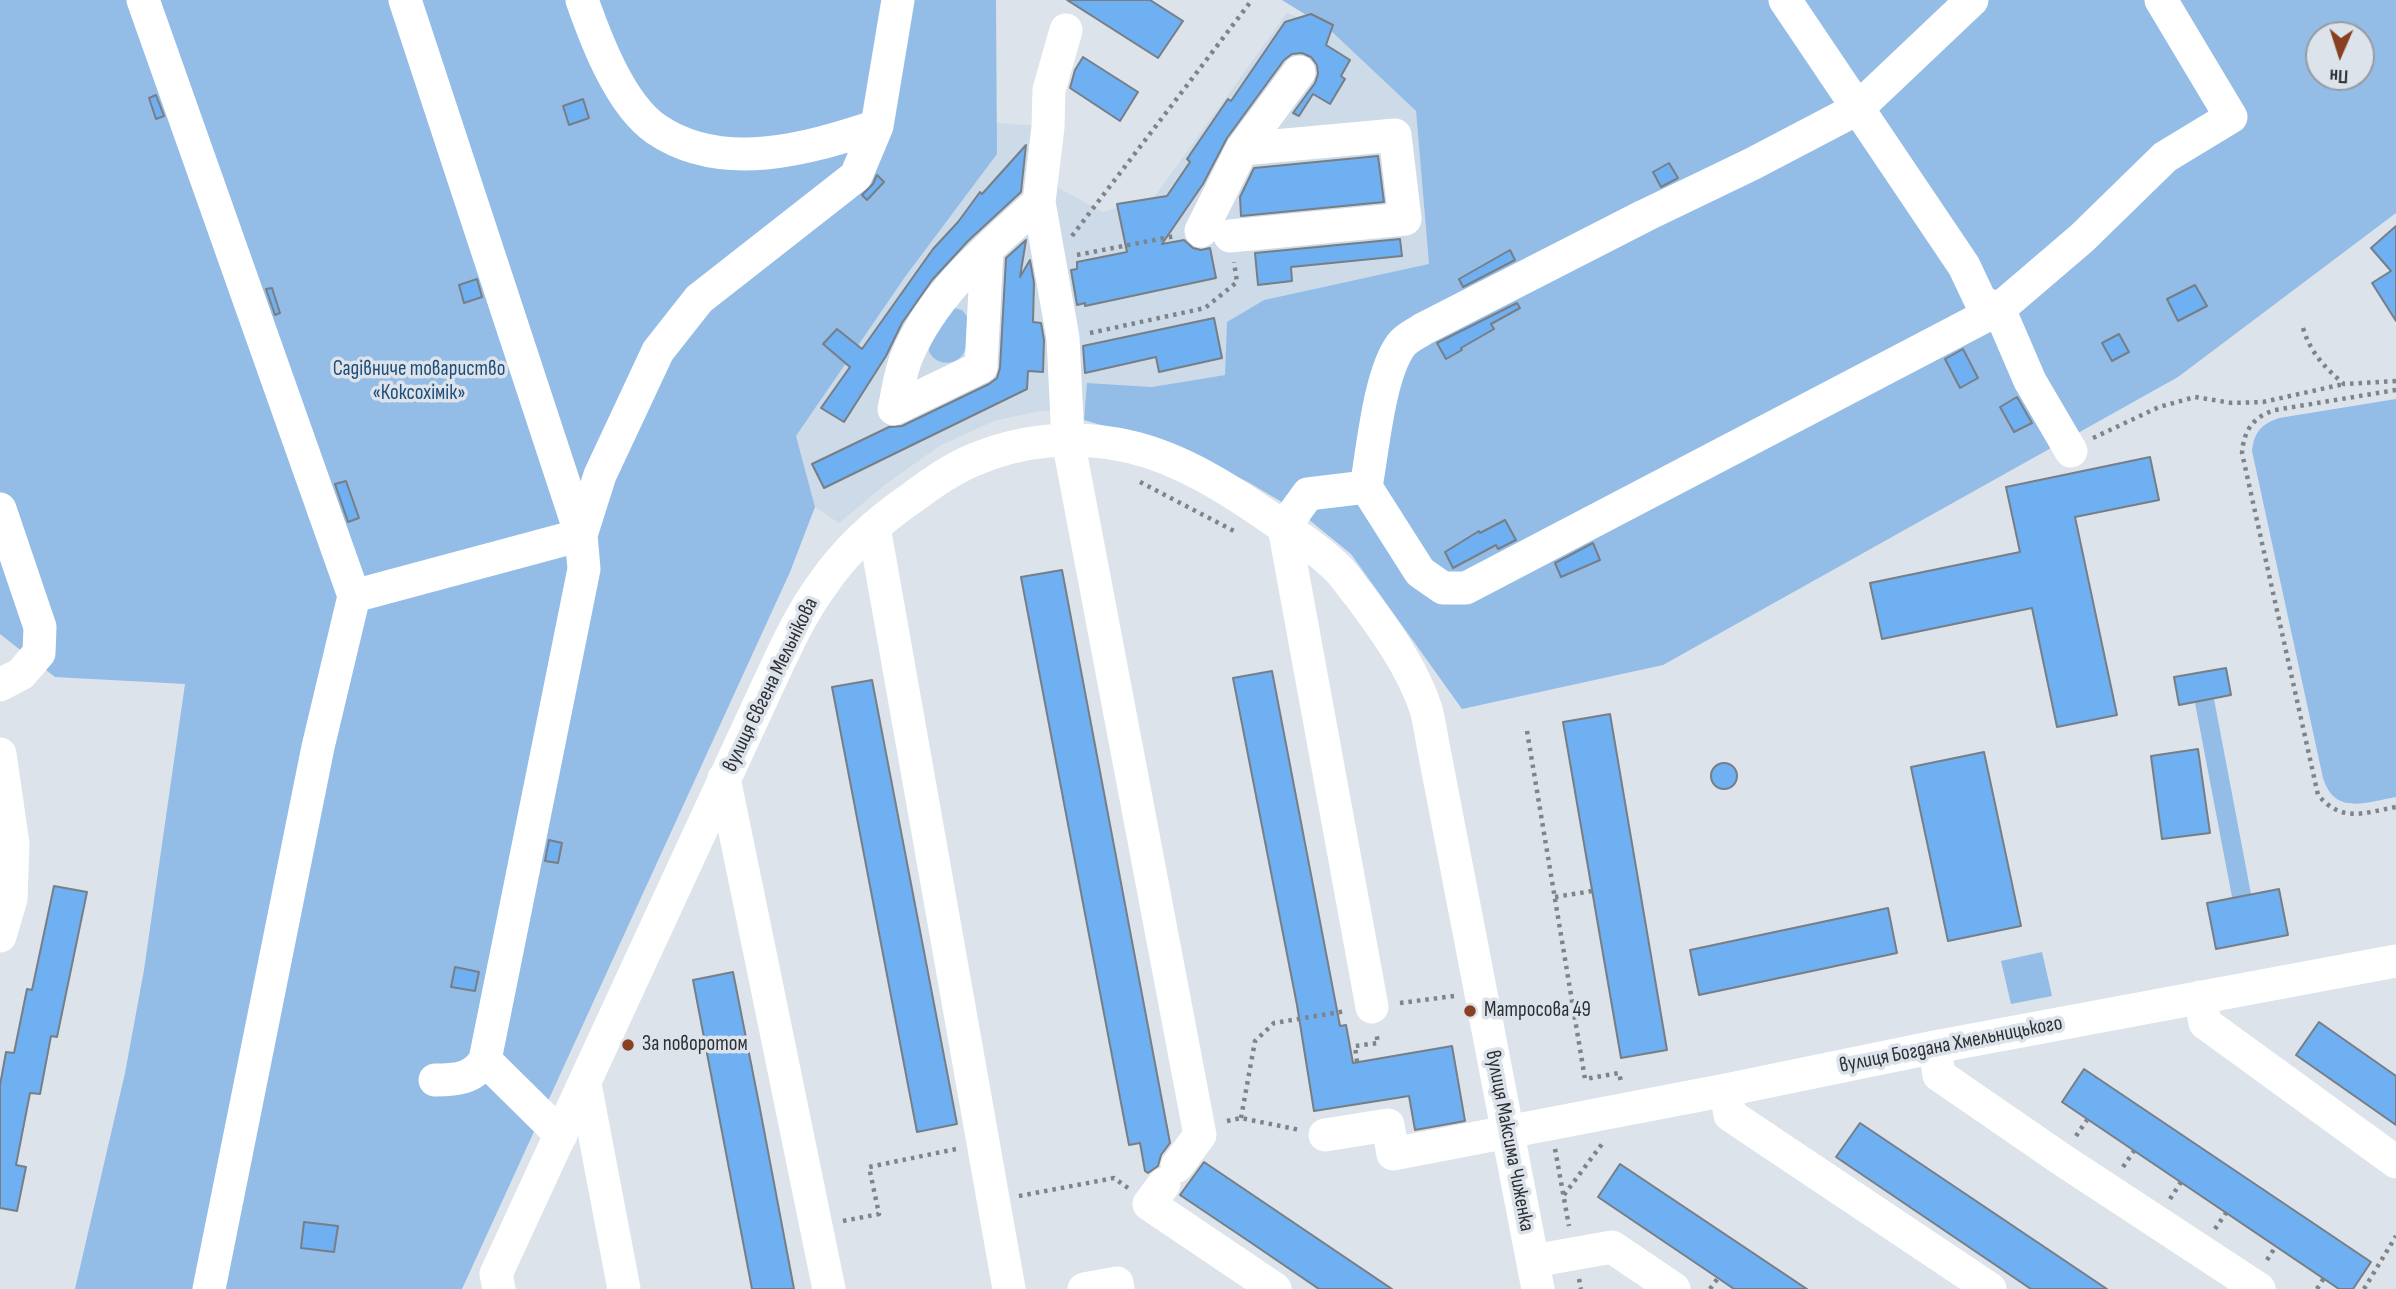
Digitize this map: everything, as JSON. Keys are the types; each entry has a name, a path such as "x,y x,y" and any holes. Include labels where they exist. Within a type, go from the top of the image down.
{"street":[{"path":"143,0 354,596 318,747 209,1289"},
{"path":"405,0 581,535 584,569 485,1060 479,1071 467,1077 435,1080"},
{"path":"581,535 600,475 658,351 699,299 856,176 877,126 898,0"},
{"path":"1785,0 1964,266 1981,302 1999,309 2030,381 2071,451"},
{"path":"1972,0 1857,109 1423,329 1402,343 1391,362 1384,388 1366,488 1420,572 1443,587 1466,587 1999,309 2082,238 2165,157 2231,117 2161,0"},
{"path":"586,4 610,67 639,113 655,128 694,147 744,154 770,153 826,143 877,126"},
{"path":"1066,30 1049,90 1048,127 1039,202 1063,338 1068,440 1200,1135 1163,1185 1275,1289"},
{"path":"1242,149 1395,135 1405,219 1216,233 1242,149 1299,72"},
{"path":"986,250 1039,202"},
{"name":"вулиця Євгена Мельнікова","path":"494,1284 678,876 793,632 827,578 874,527 915,495 970,461 1003,449 1036,442 1102,441 1164,457 1238,495 1339,570 1385,630 1410,674 1426,709 1433,745"},
{"path":"1366,488 1308,494 1284,527 1371,1007"},
{"path":"0,509 40,627 39,653 21,674 0,685"},
{"path":"874,527 1009,1289"},
{"path":"354,596 581,535"},
{"path":"827,578 854,570 874,579 886,595"},
{"name":"вулиця Максима Чиженка","path":"1433,745 1535,1275"},
{"path":"0,754 13,845 11,899 0,936"},
{"path":"724,778 829,1289"},
{"path":"678,876 690,866 716,861 728,864 746,882"},
{"name":"вулиця Богдана Хмельницького","path":"1325,1135 1388,1125 1393,1154 1935,1047 2396,961"},
{"path":"2200,997 2205,1023 2396,1162"},
{"path":"1935,1047 1939,1075 2259,1289"},
{"path":"485,1060 561,1135"},
{"path":"585,1084 624,1289"},
{"path":"1726,1090 1730,1115 1990,1289"},
{"path":"546,1167 556,1159 569,1156 582,1158 593,1165 602,1176"},
{"path":"1535,1275 1612,1247 1674,1289"},
{"path":"1084,1289 1117,1283 1118,1289"}],"path":[{"path":"1050,261 1087,219 1252,0"},
{"path":"1050,261 1216,233 1237,282 1205,308 1063,338"},
{"path":"2303,328 2308,344 2326,369 2344,384"},
{"path":"2071,451 2100,434 2159,407 2195,397 2232,404 2263,402 2344,384 2396,381"},
{"path":"2396,390 2275,410 2262,415 2250,424 2242,453 2318,795 2328,807 2341,814 2356,815 2396,807"},
{"path":"1139,482 1235,532"},
{"path":"1527,731 1585,1079 1619,1073 1621,1083"},
{"path":"1555,897 1592,891"},
{"path":"1325,1135 1241,1118 1255,1041 1274,1024 1461,995"},
{"path":"1564,1195 1607,1137"},
{"path":"816,1227 879,1214 869,1167 984,1143"},
{"path":"994,1200 1114,1178 1163,1185"},
{"path":"2364,1289 2396,1236"},
{"path":"1710,1289 1718,1278"},
{"path":"2317,1289 2324,1278"}],"shaded area":[{"path":"1287,13 1329,29 1416,111 1429,265 1264,300 1227,322 1225,375 1152,387 1087,383 1085,411 1039,411 994,421 941,445 886,484 839,523 815,507 796,436 905,277 997,154 996,123 1056,127 1058,188 1103,212 1155,196"}],"green space":[{"name":"Садівниче товариство «Коксохімік»","path":"0,0 996,0 997,154 905,277 796,436 815,507 790,572 462,1289 75,1289 125,1073 144,970 185,684 55,677 0,634"},
{"path":"1282,0 2396,0 2396,213 2178,377 1663,665 1462,709 1351,554 1302,514 1248,482 1166,444 1084,420 1087,383 1152,387 1225,375 1227,322 1264,300 1429,264 1416,111 1329,29"},
{"path":"954,308 962,310 969,319 967,344 962,356 955,361 940,362 930,352 929,344 934,331"},
{"path":"2396,399 2396,797 2353,804 2335,798 2323,778 2252,451 2260,430 2267,423 2279,418"},
{"path":"2226,668 2231,695 2214,699 2251,894 2279,889 2288,935 2216,949 2207,903 2232,897 2195,703 2179,705 2174,677"},
{"path":"2042,952 2052,996 2011,1004 2001,961"}],"building":[{"path":"1067,0 1150,0 1183,21 1158,58"},
{"path":"1311,14 1333,25 1326,45 1350,60 1341,76 1345,79 1330,104 1313,94 1299,116 1293,113 1315,83 1317,65 1311,57 1302,53 1292,54 1284,60 1227,138 1203,184 1162,244 1184,240 1193,248 1210,248 1216,278 1085,306 1085,303 1077,305 1071,270 1077,269 1077,262 1127,252 1117,204 1167,196 1190,162 1187,159 1285,22"},
{"path":"1083,57 1138,92 1120,121 1070,88 1075,70"},
{"path":"156,95 164,116 156,119 149,98"},
{"path":"583,99 589,118 569,125 563,106"},
{"path":"1026,145 1021,192 968,241 932,280 902,323 886,356 844,422 821,408 850,367 823,344 837,329 862,349 933,249 958,222 980,192 982,194"},
{"path":"1378,156 1384,202 1241,216 1240,197 1254,168"},
{"path":"1669,163 1678,178 1661,187 1653,172"},
{"path":"877,175 884,182 867,200 862,195 873,184"},
{"path":"2396,226 2396,321 2372,283 2391,271 2371,248"},
{"path":"1400,239 1402,256 1291,267 1292,281 1258,285 1255,253"},
{"path":"1026,240 1020,277 1030,260 1034,283 1033,322 1041,323 1044,340 1043,372 1028,371 1027,389 824,488 812,464 889,427 902,426 997,378 1000,368 1006,258"},
{"path":"1510,250 1515,260 1463,287 1459,279"},
{"path":"477,279 482,297 464,303 459,285"},
{"path":"2195,285 2207,306 2178,321 2167,299"},
{"path":"272,288 280,313 275,315 266,289"},
{"path":"1517,303 1520,308 1491,324 1494,329 1446,359 1437,343"},
{"path":"1214,318 1222,358 1159,372 1156,357 1085,373 1083,346"},
{"path":"2119,334 2129,352 2112,361 2102,343"},
{"path":"1963,349 1978,378 1960,388 1945,359"},
{"path":"2017,397 2032,423 2014,432 2000,407"},
{"path":"2150,457 2159,500 2075,517 2117,715 2057,727 2032,608 1882,639 1870,583 2020,552 2006,487"},
{"path":"346,481 359,518 348,522 335,484"},
{"path":"1505,520 1516,540 1498,549 1496,545 1453,568 1445,552 1479,531 1480,533"},
{"path":"1593,543 1600,560 1561,577 1555,563"},
{"path":"1062,570 1170,1143 1161,1155 1158,1166 1148,1173 1145,1171 1140,1143 1129,1145 1021,577"},
{"path":"2226,668 2231,695 2179,705 2174,677"},
{"path":"1272,671 1340,1026 1346,1025 1353,1063 1452,1046 1465,1121 1415,1130 1409,1096 1314,1111 1297,1005 1233,678"},
{"path":"872,680 957,1124 917,1132 832,687"},
{"path":"1610,714 1667,1050 1621,1058 1563,722"},
{"path":"2198,749 2210,833 2162,839 2151,756"},
{"path":"1984,752 2021,926 1948,941 1911,767"},
{"path":"1724,763 1734,766 1737,776 1734,786 1724,789 1714,786 1711,776 1714,766"},
{"path":"549,840 562,843 558,863 545,861"},
{"path":"54,886 87,892 57,1037 51,1036 40,1094 30,1093 16,1165 26,1167 17,1211 0,1208 0,1085 6,1052 14,1053 27,989 32,990"},
{"path":"2279,889 2288,935 2216,949 2207,903"},
{"path":"1888,908 1897,953 1699,995 1690,950"},
{"path":"455,967 479,972 475,991 451,987"},
{"path":"733,972 794,1289 752,1289 693,980"},
{"path":"2319,1022 2396,1076 2396,1125 2296,1055"},
{"path":"2084,1069 2371,1262 2353,1289 2339,1289 2062,1102"},
{"path":"1860,1123 2107,1289 2031,1289 1836,1157"},
{"path":"1204,1162 1392,1289 1319,1289 1180,1195"},
{"path":"1620,1164 1807,1289 1734,1289 1598,1197"},
{"path":"304,1222 338,1226 334,1252 301,1248"}],"place":[{"name":"Матросова 49","path":"1470,1011"},
{"name":"За поворотом","path":"628,1045"}]}
